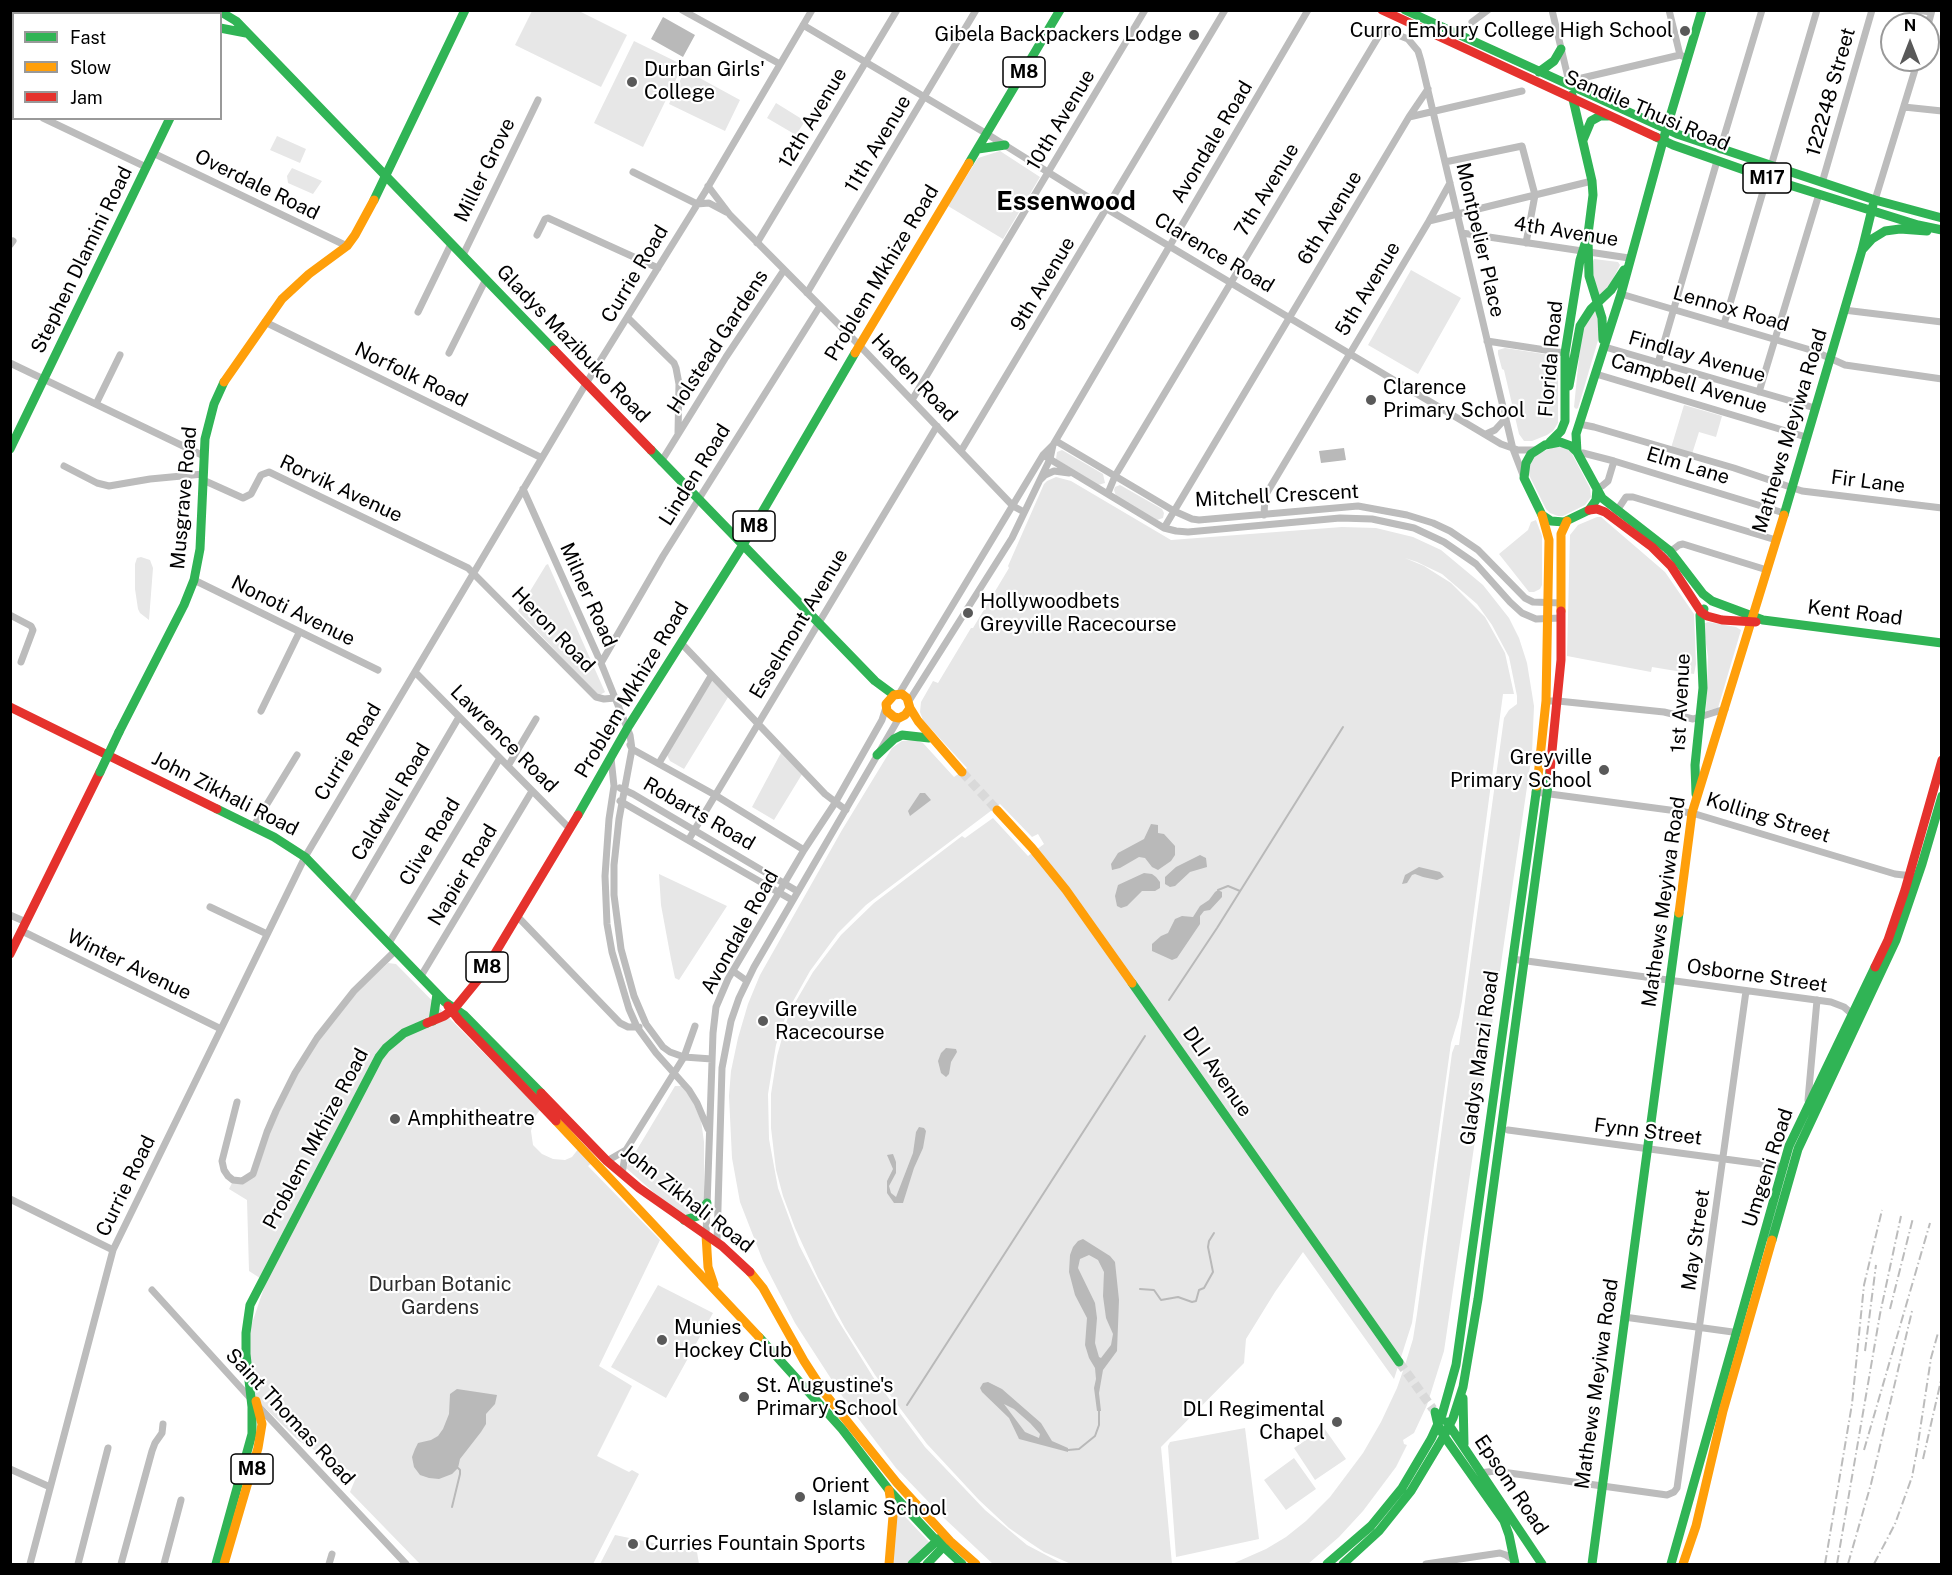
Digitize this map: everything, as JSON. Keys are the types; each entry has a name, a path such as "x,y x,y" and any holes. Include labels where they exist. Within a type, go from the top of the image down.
{"main road":[{"name":"Musgrave Road","path":"10,954 184,605 194,580 200,549 204,456 208,422 226,378 265,322 291,290 347,246 355,235 465,10"},
{"name":"Problem Mkhize Road","path":"248,1372 246,1333 250,1305 255,1293 382,1052 404,1033 453,1010 482,975 627,730 743,545 938,212 1060,10"},
{"name":"Sandile Thusi Road","path":"1382,10 1663,141 1767,178 1940,230"},
{"name":"Sandile Thusi Road","path":"1405,10 1666,130 1720,150 1875,200 1941,218"},
{"path":"1577,453 1576,438 1579,424 1621,294 1666,130 1683,56 1702,10"},
{"name":"Gladys Mazibuko Road","path":"222,13 236,21 875,681 897,694"},
{"path":"222,28 231,28 246,33"},
{"path":"1539,72 1554,61 1561,49"},
{"name":"Florida Road","path":"1545,445 1561,431 1565,421 1565,353 1585,252 1593,195 1583,140 1569,86"},
{"path":"1583,140 1590,121 1600,116 1608,116"},
{"name":"Stephen Dlamini Road","path":"10,449 169,120"},
{"path":"978,149 1005,145"},
{"name":"Mathews Meyiwa Road","path":"1591,1563 1692,813 1725,709 1757,620 1767,570 1875,200"},
{"path":"1862,250 1872,239 1885,231 1940,230"},
{"name":"Florida Road","path":"1585,252 1603,326 1604,350"},
{"path":"1566,398 1580,326 1586,315 1611,290 1629,262"},
{"path":"1615,514 1601,510 1589,510 1567,521 1556,522 1542,515 1524,477 1526,463 1535,450 1556,442 1564,443 1577,453 1602,498 1615,514 1666,554 1678,560 1703,594 1712,602 1757,620"},
{"path":"1589,510 1596,500 1597,489"},
{"name":"Gladys Manzi Road","path":"1437,1412 1456,1365 1546,701 1549,540 1547,526 1542,515"},
{"name":"Gladys Manzi Road","path":"1342,1564 1379,1531 1397,1511 1444,1436 1463,1387 1504,1129 1548,794 1558,701 1562,534 1567,521"},
{"path":"1666,554 1671,566 1701,612 1714,619 1757,620"},
{"path":"1701,612 1712,602"},
{"name":"1st Avenue","path":"1696,797 1695,765 1703,680 1701,612"},
{"name":"Kent Road","path":"1757,620 1941,643"},
{"name":"Gladys Mazibuko Road","path":"875,681 886,704"},
{"path":"937,745 901,717 890,714 886,704 897,694 905,696 937,745 962,772"},
{"path":"901,717 908,713 909,704"},
{"name":"John Zikhali Road","path":"10,707 274,837 305,857 422,976 630,1198 842,1429 889,1490 943,1541"},
{"path":"877,755 894,739 902,735 928,738"},
{"name":"Umgeni Road","path":"1740,1333 1802,1137 1896,940 1941,760"},
{"name":"Umgeni Road","path":"1671,1564 1732,1362 1795,1130 1888,940 1941,796"},
{"name":"DLI Avenue","path":"997,810 1066,890 1399,1362"},
{"path":"433,1021 437,994"},
{"name":"John Zikhali Road","path":"453,1010 607,1161 737,1257 754,1277 836,1408 943,1541"},
{"path":"1488,1127 1504,1129"},
{"path":"684,1220 698,1216 707,1203"},
{"path":"706,1235 707,1258 715,1290"},
{"path":"707,1258 719,1244"},
{"path":"1466,1298 1478,1299"},
{"path":"780,1360 796,1347"},
{"name":"M8","path":"224,1564 266,1422 245,1387 248,1372"},
{"name":"M8","path":"216,1564 250,1443 253,1401 248,1372"},
{"path":"1463,1387 1464,1449"},
{"name":"Umgeni Road","path":"1683,1564 1696,1526 1718,1410"},
{"path":"1327,1564 1358,1539 1389,1506 1417,1464 1438,1425 1437,1412"},
{"name":"Epsom Road","path":"1437,1412 1449,1426 1542,1564"},
{"name":"Epsom Road","path":"1438,1425 1504,1521 1515,1563"},
{"path":"889,1490 893,1516 889,1564"},
{"path":"1683,1522 1696,1526"},
{"path":"912,1564 943,1541"},
{"path":"927,1564 943,1541"},
{"path":"943,1541 962,1564"},
{"path":"943,1541 976,1564"}],"street":[{"path":"682,10 780,64"},
{"name":"Currie Road","path":"30,1564 113,1250 305,857 587,382 708,186 812,10"},
{"name":"12th Avenue","path":"757,243 897,10"},
{"name":"11th Avenue","path":"807,294 976,10"},
{"name":"10th Avenue","path":"912,400 1145,10"},
{"name":"9th Avenue","path":"961,451 1226,10"},
{"name":"Avondale Road","path":"897,694 1013,506 1046,457 1308,10"},
{"path":"1472,22 1488,10"},
{"name":"Florida Road","path":"1552,10 1569,86"},
{"path":"1582,78 1683,56 1670,10"},
{"path":"1720,150 1762,10"},
{"path":"1771,166 1817,10"},
{"name":"122248 Street","path":"1822,183 1872,10"},
{"path":"1917,10 1931,11"},
{"name":"Clarence Road","path":"803,26 1486,434 1513,449 1535,450"},
{"name":"Montpelier Place","path":"1383,29 1401,35 1414,45 1421,61 1513,449 1524,477"},
{"name":"7th Avenue","path":"1108,493 1114,476 1383,29"},
{"name":"Mathews Meyiwa Road","path":"1875,200 1914,72"},
{"name":"6th Avenue","path":"1164,528 1409,117 1428,89"},
{"path":"1409,117 1522,91"},
{"name":"Miller Grove","path":"463,255 538,100"},
{"path":"1904,107 1941,111"},
{"path":"47,120 146,167"},
{"path":"1445,162 1521,145 1535,195 1526,243"},
{"name":"Overdale Road","path":"153,153 347,246"},
{"path":"1658,363 1717,161"},
{"path":"633,172 697,204 709,203 730,215"},
{"path":"1724,324 1767,178"},
{"path":"1429,221 1592,181"},
{"name":"5th Avenue","path":"1265,524 1265,496 1450,183"},
{"name":"Haden Road","path":"708,186 730,215 757,243 860,346 1013,506 1024,512"},
{"path":"1759,392 1819,194"},
{"path":"537,235 545,219 548,218 658,268"},
{"name":"4th Avenue","path":"1462,233 1585,252 1629,262"},
{"path":"418,312 451,244"},
{"name":"Holstead Gardens","path":"661,462 726,357 784,270"},
{"path":"449,353 486,279"},
{"name":"Lennox Road","path":"1621,294 1814,351 1845,365 1941,379"},
{"name":"Linden Road","path":"601,663 663,556 700,501 820,306"},
{"path":"1844,310 1941,322"},
{"path":"628,318 674,363 679,384 678,434"},
{"name":"Norfolk Road","path":"265,322 542,458"},
{"path":"1487,341 1565,353"},
{"name":"Findlay Avenue","path":"1604,350 1815,408"},
{"path":"96,404 120,355"},
{"path":"10,363 204,456"},
{"name":"Campbell Avenue","path":"1596,374 1806,437"},
{"path":"1486,434 1495,430 1506,418"},
{"name":"Fir Lane","path":"1579,424 1810,492 1941,508"},
{"name":"Esselmont Avenue","path":"689,840 937,426"},
{"name":"Mitchell Crescent","path":"1054,443 1184,517 1200,520 1358,506 1407,515 1436,525 1479,550 1525,598 1533,602 1561,603"},
{"name":"Elm Lane","path":"1577,453 1614,461 1784,513"},
{"name":"Avondale Road","path":"909,704 1012,538 1046,457"},
{"name":"Mitchell Crescent","path":"1046,457 1164,528 1188,532 1356,518 1393,523 1431,535 1457,550 1476,564 1522,613 1536,619 1561,618"},
{"path":"1597,489 1608,481 1614,461"},
{"path":"64,466 109,486 150,479 203,477"},
{"name":"Mitchell Crescent","path":"1036,485 1045,475 1054,471 1063,471 1082,478"},
{"name":"Rorvik Avenue","path":"203,477 243,498 251,494 261,475 269,472 474,572"},
{"name":"Milner Road","path":"523,489 601,663 632,749"},
{"path":"1615,514 1626,498 1633,497 1776,540"},
{"path":"1431,535 1436,525"},
{"path":"1666,554 1683,544 1767,570"},
{"name":"Heron Road","path":"474,572 596,697 615,698"},
{"path":"1492,581 1502,573"},
{"name":"Nonoti Avenue","path":"194,580 378,670"},
{"path":"10,615 31,626 33,630 21,662"},
{"path":"940,626 953,632"},
{"path":"261,711 299,633"},
{"path":"682,644 835,803 846,810"},
{"name":"Lawrence Road","path":"415,672 570,829"},
{"path":"659,763 711,676"},
{"path":"1546,701 1664,712 1693,719 1725,709"},
{"name":"Avondale Road","path":"706,1235 713,1033 716,1007 733,971 804,850 835,803 882,720 886,704"},
{"name":"Caldwell Road","path":"350,903 459,717"},
{"name":"Avondale Road","path":"719,1244 722,1068 731,1021 747,981 797,891 901,717"},
{"path":"507,766 536,719"},
{"path":"712,1059 684,1057 663,1047 646,1024 634,996 621,950 614,895 615,852 632,749 715,795 804,850"},
{"path":"253,827 297,755"},
{"path":"611,757 614,786 605,852 607,924 612,952 629,1009 637,1027 697,1103 709,1131"},
{"name":"Clive Road","path":"237,1102 222,1161 228,1176 233,1180 242,1181 253,1174 267,1132 295,1073 317,1038 392,946 500,758"},
{"name":"Robarts Road","path":"614,786 695,830 797,891"},
{"name":"Napier Road","path":"422,976 532,791"},
{"name":"Kolling Street","path":"1535,792 1692,813 1895,874 1913,876"},
{"name":"Robarts Road","path":"612,798 792,900"},
{"path":"605,852 615,852"},
{"path":"210,907 267,934"},
{"name":"Winter Avenue","path":"10,915 24,926 221,1029"},
{"path":"517,916 620,1023 628,1027 646,1024"},
{"path":"607,924 617,922"},
{"path":"612,952 621,950"},
{"name":"Osborne Street","path":"1512,959 1817,1000 1838,1004 1852,1014"},
{"path":"733,971 747,981"},
{"name":"May Street","path":"1601,1486 1667,1495 1674,1492 1679,1481 1746,991"},
{"path":"1807,1105 1817,1000"},
{"path":"622,1174 626,1150 684,1057 694,1026"},
{"name":"Fynn Street","path":"1504,1129 1784,1167"},
{"path":"607,1161 626,1150"},
{"path":"10,1199 113,1250"},
{"name":"Saint Thomas Road","path":"152,1290 245,1387"},
{"path":"1624,1317 1740,1333"},
{"name":"Saint Thomas Road","path":"266,1422 406,1564"},
{"path":"121,1564 154,1443 162,1433 164,1424"},
{"path":"78,1564 108,1448"},
{"path":"10,1469 50,1487"},
{"path":"1480,1473 1495,1471 1601,1486"},
{"path":"164,1564 181,1500"},
{"path":"1426,1564 1500,1553 1510,1557 1515,1563"},
{"path":"329,1564 332,1554"}],"green space":[{"path":"532,11 579,11 627,35 601,87 515,45"},
{"path":"634,41 683,65 643,147 594,123"},
{"path":"685,70 740,100 725,131 669,104"},
{"path":"776,103 805,121 796,135 767,118"},
{"path":"277,136 306,149 300,163 270,150"},
{"path":"1000,151 1040,177 1003,239 948,206 978,158"},
{"path":"292,168 322,181 313,194 288,183 287,176"},
{"path":"1594,259 1618,262 1620,265 1611,283 1599,297 1594,288 1592,263"},
{"path":"1411,270 1461,298 1418,374 1368,345"},
{"path":"1596,310 1599,319 1599,337 1576,409 1574,407 1583,327"},
{"path":"1505,348 1557,356 1558,359 1558,423 1553,431 1532,441 1524,441 1519,434 1498,354 1498,350"},
{"path":"1684,405 1722,416 1716,437 1699,432 1692,454 1671,448"},
{"path":"1563,446 1571,452 1590,488 1591,497 1585,505 1563,516 1558,516 1546,509 1527,468 1535,455 1554,447"},
{"path":"1062,450 1103,474 1105,483 1098,485 1056,459 1057,452"},
{"path":"1056,477 1071,481 1171,540 1342,527 1376,528 1413,537 1441,550 1483,585 1509,618 1519,638 1527,663 1534,706 1532,753 1444,1351 1427,1405 1414,1433 1403,1440 1407,1445 1396,1467 1363,1511 1339,1537 1308,1564 1232,1564 1286,1537 1330,1497 1363,1453 1381,1422 1405,1365 1413,1339 1417,1314 1452,1053 1455,1045 1459,1045 1504,718 1517,704 1509,657 1492,625 1477,604 1442,574 1417,562 1405,558 1424,566 1451,583 1485,617 1505,653 1514,694 1503,694 1462,1001 1451,1043 1412,1323 1394,1379 1303,1252 1246,1339 1244,1363 1161,1447 1172,1564 1071,1564 1044,1552 1029,1542 1009,1528 979,1500 927,1444 875,1375 845,1328 818,1278 783,1196 776,1170 771,1128 771,1094 777,1056 789,1013 813,972 841,935 874,903 962,836 965,838 993,818 1028,856 1044,844 1038,834 1032,837 1000,804 866,905 838,933 810,971 787,1012 776,1045 768,1094 769,1139 778,1188 799,1245 836,1317 873,1377 925,1447 985,1510 1027,1545 1063,1564 993,1564 896,1468 848,1405 795,1323 763,1261 740,1202 732,1158 729,1096 731,1071 748,1004 760,975 842,830 892,748 902,741 915,740 923,743 954,777 967,768 923,720 920,712 921,702 933,681 938,683 1009,568 1044,484"},
{"path":"1120,485 1162,509 1163,518 1157,520 1116,496 1115,487"},
{"path":"1601,517 1665,572 1694,614 1696,664 1694,674 1652,667 1651,672 1567,656 1570,535 1578,525"},
{"path":"1536,520 1542,536 1542,585 1540,589 1529,592 1499,554 1528,530 1531,522"},
{"path":"137,558 150,560 153,568 149,620 138,609 135,589 135,564"},
{"path":"548,564 605,692 598,696 518,611"},
{"path":"1708,622 1741,630 1718,708 1706,711 1708,657 1703,624"},
{"path":"712,677 730,694 684,769 670,761 667,755"},
{"path":"783,749 804,771 774,820 752,807"},
{"path":"659,874 727,906 679,980 675,978 671,959 661,905"},
{"name":"Durban Botanic Gardens","path":"388,963 396,964 540,1110 534,1118 531,1131 533,1145 542,1154 553,1159 565,1160 572,1157 579,1148 592,1163 588,1166 660,1240 599,1366 632,1386 597,1456 629,1472 632,1470 639,1474 593,1564 420,1564 350,1492 357,1475 299,1441 254,1397 248,1335 266,1282 249,1271 247,1200 229,1189 233,1181 248,1180 300,1066 350,998"},
{"path":"675,1086 682,1086 690,1096 701,1120 704,1142 704,1202 701,1209 690,1216 683,1215 659,1197 626,1168"},
{"name":"Munies Hockey Club","path":"658,1285 713,1313 666,1398 611,1367"},
{"path":"1245,1428 1259,1539 1176,1557 1168,1446 1170,1442"},
{"path":"1324,1428 1346,1459 1315,1480 1294,1448"},
{"path":"1294,1458 1316,1489 1286,1510 1264,1480"},
{"path":"894,1505 930,1543 908,1564 891,1564"},
{"name":"Curries Fountain Sports","path":"615,1535 697,1552 699,1564 600,1564"}],"shaded area":[{"path":"663,17 695,35 683,57 651,39"},
{"path":"1344,448 1346,460 1321,463 1319,451"},
{"path":"920,793 925,793 931,800 910,816 908,811"},
{"path":"1151,824 1158,825 1158,833 1164,834 1175,846 1175,855 1171,861 1158,870 1152,867 1145,858 1139,857 1112,870 1111,864 1118,853 1144,839"},
{"path":"1200,855 1206,858 1207,867 1190,872 1175,886 1170,887 1165,884 1165,877 1176,867"},
{"path":"1419,867 1440,872 1444,877 1437,880 1415,874 1407,883 1402,884 1405,875"},
{"path":"1144,873 1156,877 1160,882 1160,888 1155,891 1142,891 1127,906 1121,908 1117,906 1115,896 1118,885"},
{"path":"1218,890 1222,892 1222,897 1210,910 1204,911 1200,916 1200,924 1177,958 1172,960 1152,951 1152,944 1168,933 1175,919 1182,916 1193,917 1200,906"},
{"path":"946,1048 956,1049 957,1052 946,1077 941,1073 938,1061"},
{"path":"919,1127 926,1131 923,1148 903,1203 894,1203 887,1193 887,1181 893,1169 887,1155 893,1154 896,1162 896,1173 889,1186 891,1193 896,1197 913,1153"},
{"path":"1083,1239 1110,1256 1115,1262 1119,1300 1117,1351 1103,1370 1099,1393 1101,1411 1097,1411 1094,1388 1095,1368 1085,1345 1087,1318 1075,1295 1069,1272 1070,1255 1078,1241","holes":["1089,1255 1098,1260 1104,1272 1103,1296 1106,1318 1113,1334 1111,1345 1101,1358 1095,1343 1097,1318 1095,1303 1078,1268 1080,1259"]},
{"path":"988,1382 1002,1389 1041,1423 1052,1441 1068,1448 1068,1452 1019,1439 1009,1418 982,1392 980,1388 983,1383","holes":["1004,1404 1014,1409 1040,1434 1039,1438 1025,1432"]},
{"path":"457,1389 497,1395 495,1404 486,1414 486,1424 460,1459 458,1468 452,1474 439,1479 420,1475 414,1467 412,1457 415,1449 418,1443 431,1440 443,1429 449,1414 450,1394"}],"waterway":[{"path":"1169,1000 1343,727"},
{"path":"1218,890 1228,886 1240,891"},
{"path":"907,1405 1145,1036"},
{"path":"1140,1289 1154,1290 1161,1300 1178,1297 1192,1302 1196,1301 1199,1290 1204,1288 1213,1272 1208,1247 1214,1233"},
{"path":"1068,1450 1079,1449 1095,1436 1099,1425 1099,1411"},
{"path":"452,1507 460,1474 458,1468"}],"tunnel":[{"path":"962,772 997,810"},
{"path":"1399,1362 1433,1409"}],"railway":[{"path":"1825,1564 1852,1404 1864,1285 1882,1210"},
{"path":"1837,1564 1880,1314 1901,1216"},
{"path":"1890,1309 1913,1218"},
{"path":"1864,1450 1930,1223"},
{"path":"1865,1351 1876,1265"},
{"path":"1848,1564 1871,1484 1912,1311"},
{"path":"1874,1564 1895,1524 1912,1477 1931,1358 1938,1333"},
{"path":"1923,1459 1942,1376"}],"traffic: fast":[{"path":"374,200 465,10"},
{"path":"969,163 1060,10"},
{"path":"1405,10 1677,134 1875,200 1942,218"},
{"path":"1577,452 1576,434 1621,294 1702,10"},
{"path":"222,13 236,21 554,350"},
{"path":"222,28 246,33"},
{"path":"1539,72 1554,61 1561,49"},
{"path":"1550,442 1561,431 1565,421 1565,353 1580,260 1588,234 1593,195 1592,181 1572,95"},
{"path":"1583,140 1591,121 1600,116 1608,116"},
{"path":"10,449 169,120"},
{"path":"1656,137 1767,178 1918,225 1942,230"},
{"path":"978,149 1005,145"},
{"path":"1784,515 1862,250 1873,205"},
{"path":"1862,250 1872,239 1885,231 1900,229 1927,231"},
{"path":"1588,239 1589,276 1602,318 1603,340"},
{"path":"1569,386 1580,326 1591,309 1611,290 1624,270"},
{"path":"578,815 628,727 743,545 855,353"},
{"path":"119,732 184,605 194,580 200,549 205,439 214,404 224,382"},
{"path":"1597,489 1596,500 1589,510 1564,522 1551,521 1542,515 1524,478 1526,463 1531,454 1545,445 1560,442 1571,446 1577,452 1602,498 1670,551 1703,594 1712,601 1763,620 1942,643"},
{"path":"651,450 875,681 894,695"},
{"path":"1696,794 1695,765 1703,688 1700,615 1704,609"},
{"path":"100,772 119,732"},
{"path":"877,755 894,739 902,735 929,738"},
{"path":"1343,1564 1379,1531 1411,1491 1444,1436 1453,1418 1463,1387 1478,1299 1550,771"},
{"path":"1327,1564 1371,1526 1402,1488 1431,1439 1442,1415 1456,1365 1537,786"},
{"path":"1772,1240 1798,1149 1896,940 1942,796"},
{"path":"217,809 274,837 305,857 445,1002 464,1015 541,1093"},
{"path":"1592,1564 1679,913"},
{"path":"1671,1564 1789,1146 1875,967"},
{"path":"1132,983 1399,1362"},
{"path":"433,1021 437,994"},
{"path":"216,1564 252,1434 252,1407 246,1354 250,1305 379,1057 404,1033 427,1023"},
{"path":"684,1220 698,1216 707,1203"},
{"path":"759,1337 842,1429 889,1490 962,1564"},
{"path":"1463,1398 1464,1444"},
{"path":"1435,1412 1444,1436 1504,1521 1515,1564"},
{"path":"1447,1422 1542,1564"},
{"path":"912,1564 940,1538"},
{"path":"927,1564 946,1544"}],"traffic: slow":[{"path":"855,353 969,163"},
{"path":"224,382 282,299 309,274 347,246 374,200"},
{"path":"1537,786 1546,701 1549,540 1542,515"},
{"path":"1679,913 1692,813 1784,515"},
{"path":"1561,611 1561,534 1567,521"},
{"path":"910,708 905,715 899,718 887,711 886,704 894,695 902,694 907,698 918,721 962,772"},
{"path":"997,810 1066,890 1132,983"},
{"path":"556,1121 759,1337"},
{"path":"706,1235 708,1267 714,1285"},
{"path":"1683,1564 1696,1526 1723,1411 1772,1240"},
{"path":"750,1272 763,1288 826,1395 897,1483 950,1541 976,1564"},
{"path":"224,1564 258,1448 262,1424 256,1401"},
{"path":"889,1490 893,1516 889,1564"}],"traffic: jam":[{"path":"1382,10 1656,137"},
{"path":"554,350 651,450"},
{"path":"1589,510 1597,509 1605,512 1652,547 1671,566 1701,612 1722,620 1756,622"},
{"path":"1550,771 1561,660 1561,611"},
{"path":"10,707 217,809"},
{"path":"1875,967 1888,940 1905,890 1942,760"},
{"path":"10,954 100,772"},
{"path":"427,1023 444,1016 455,1008 482,975 578,815"},
{"path":"448,1006 556,1121"},
{"path":"541,1093 607,1161 639,1188 722,1246 750,1272"}],"place":[{"name":"Curro Embury College High School","path":"1685,31"},
{"name":"Gibela Backpackers Lodge","path":"1194,35"},
{"name":"Durban Girls' College","path":"632,82"},
{"name":"Clarence Primary School","path":"1371,400"},
{"name":"Hollywoodbets Greyville Racecourse","path":"968,613"},
{"name":"Greyville Primary School","path":"1604,770"},
{"name":"Greyville Racecourse","path":"763,1021"},
{"name":"Amphitheatre","path":"395,1119"},
{"name":"Munies Hockey Club","path":"662,1340"},
{"name":"St. Augustine's Primary School","path":"744,1397"},
{"name":"DLI Regimental Chapel","path":"1337,1422"},
{"name":"Orient Islamic School","path":"800,1497"},
{"name":"Curries Fountain Sports","path":"633,1544"}],"district":[{"name":"Essenwood","path":"1066,202"}]}
